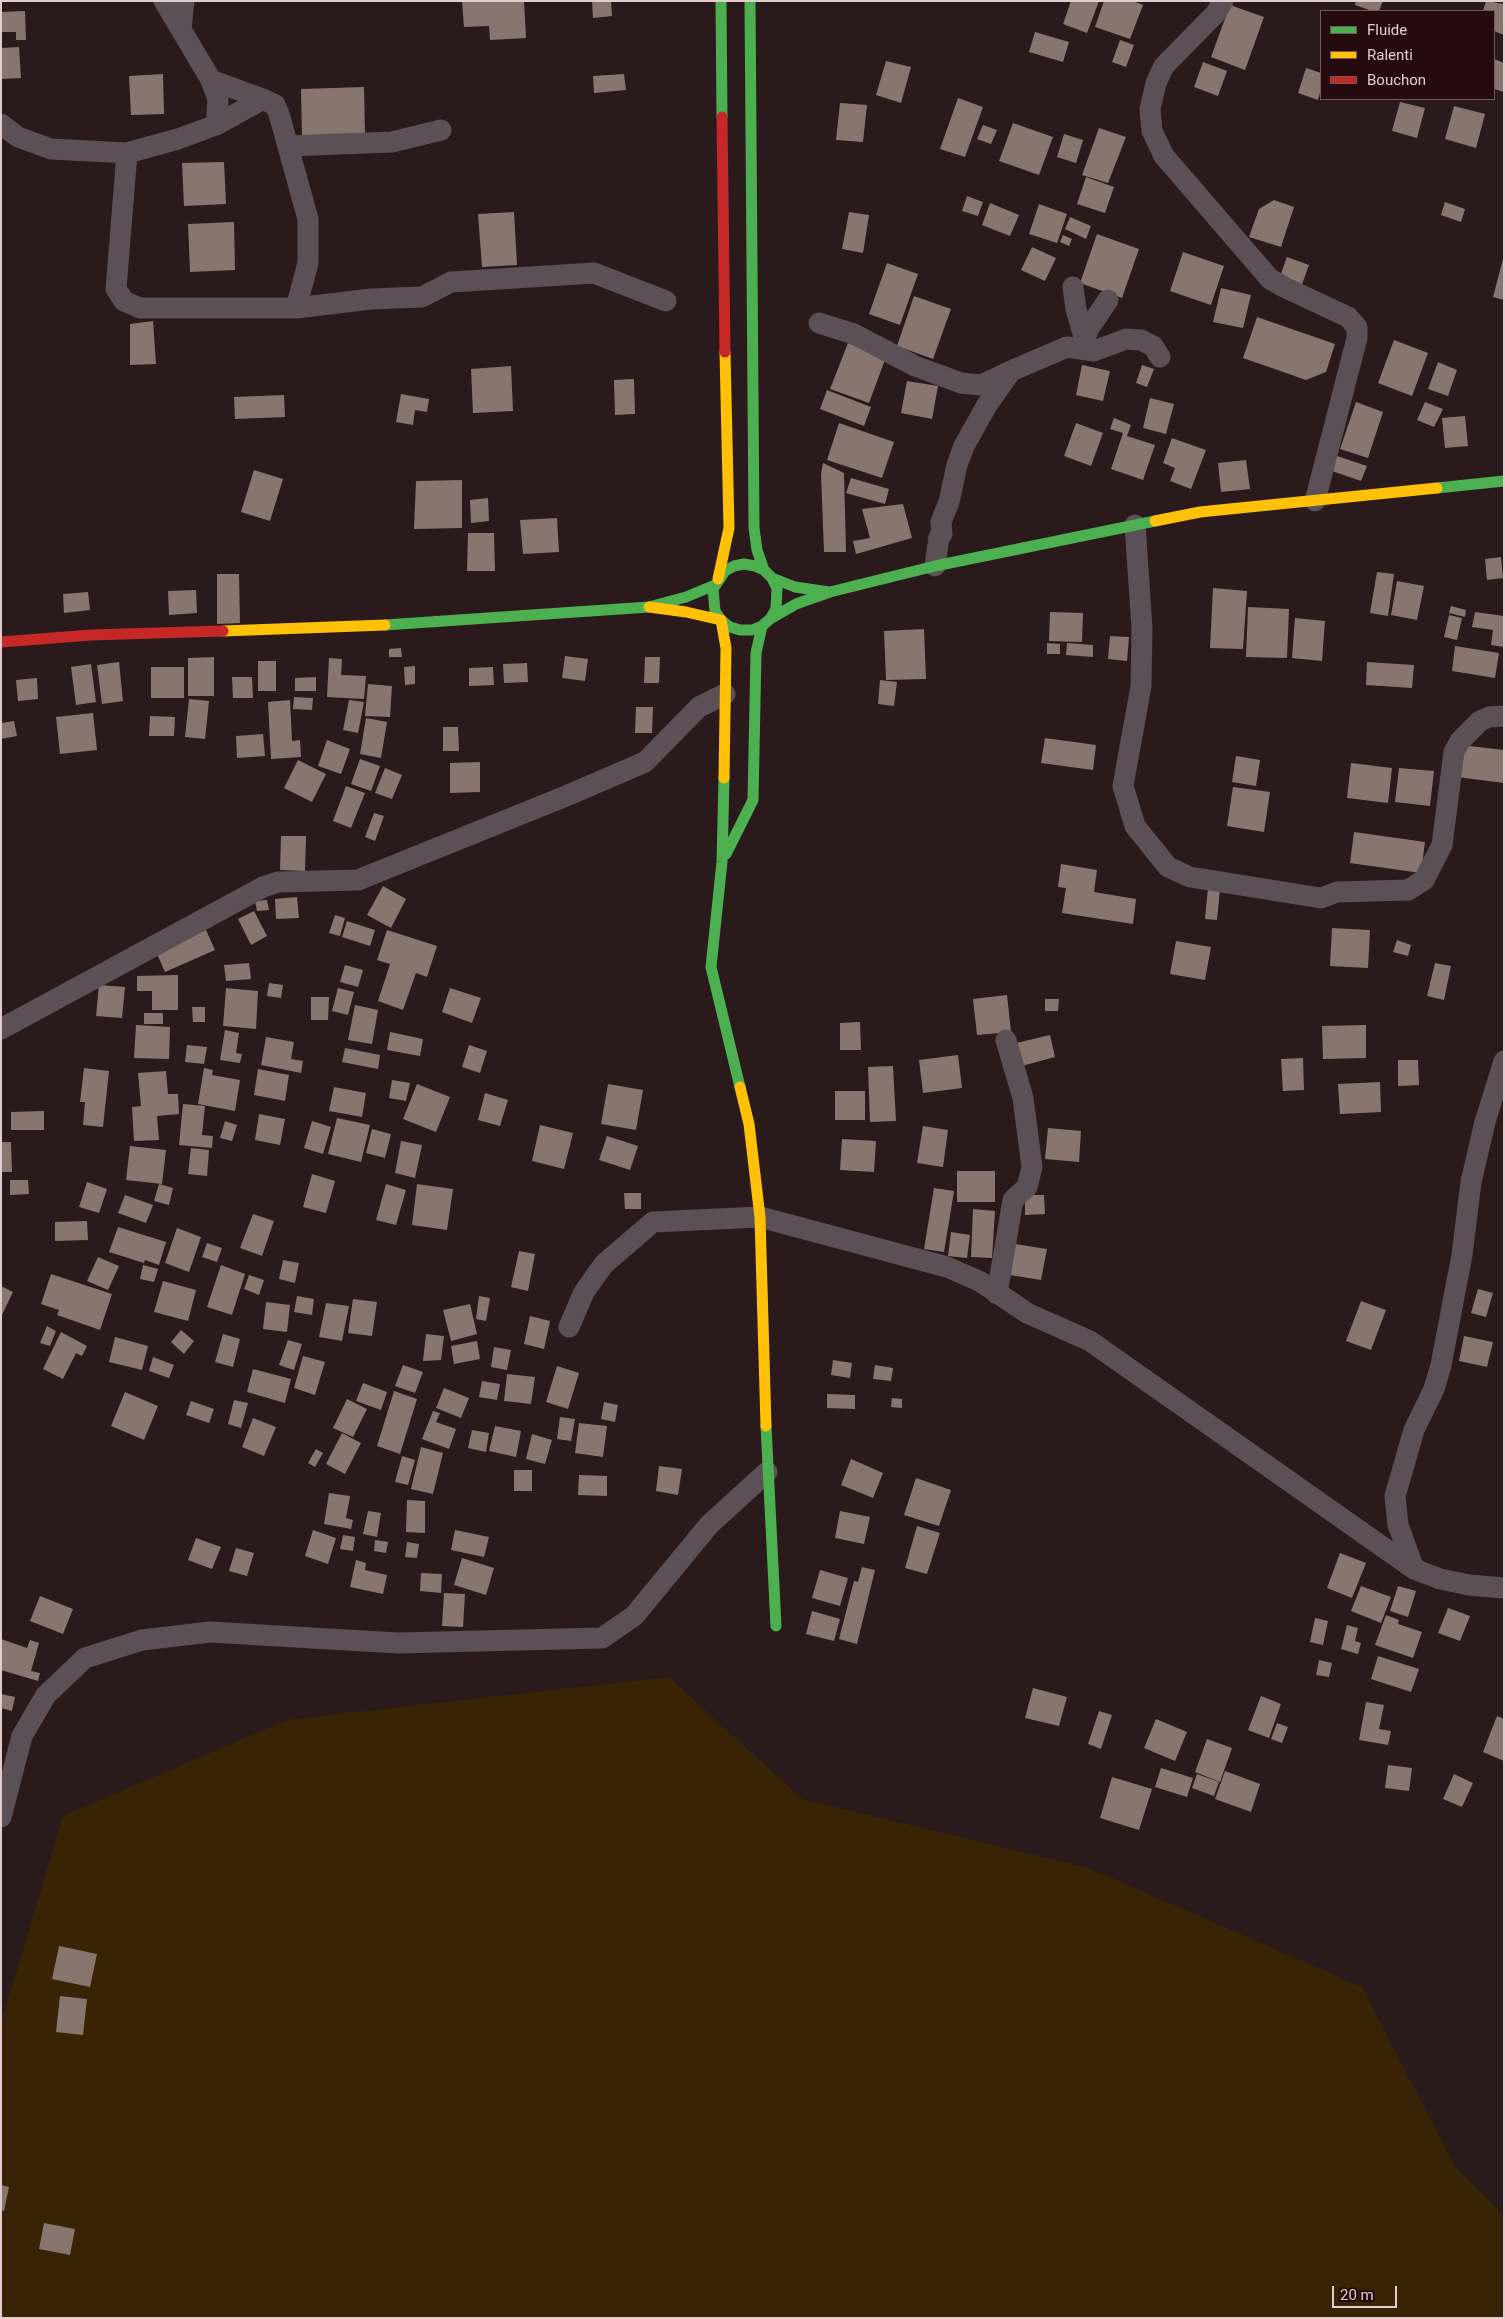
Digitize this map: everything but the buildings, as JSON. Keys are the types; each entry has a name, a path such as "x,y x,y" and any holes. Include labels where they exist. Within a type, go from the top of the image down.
{"street":[{"path":"164,1 211,80 218,99 216,124"},
{"path":"181,29 184,1"},
{"path":"721,1 722,214 729,528 712,600 715,611 721,620 730,627 740,630 752,630 796,604 830,592 935,566 1200,512 1504,481"},
{"path":"722,862 753,800 756,653 766,622 776,609 778,598 777,588 757,550 754,528 750,1"},
{"path":"1223,1 1216,13 1164,66 1156,83 1150,109 1152,131 1164,156 1270,279 1348,316 1357,327 1357,338 1316,501"},
{"path":"211,80 275,105 308,219 308,263 296,308"},
{"path":"1,124 18,137 51,148 126,153 178,139 216,124 263,99"},
{"path":"288,146 392,142 441,130"},
{"path":"126,153 116,289 124,301 140,308 296,308 371,299 422,297 451,282 594,273 666,301"},
{"path":"1073,287 1083,345"},
{"path":"1083,345 1089,328 1108,300"},
{"path":"819,323 854,334 915,366 961,383 982,385 1067,347 1083,345 1094,351 1126,339 1141,340 1153,346 1160,357"},
{"path":"935,566 939,537 942,534 941,522 949,502 957,465 964,446 987,405 1011,371"},
{"path":"1135,525 1142,628 1141,686 1123,786 1136,826 1168,867 1190,877 1321,898 1337,892 1408,890 1424,880 1442,846 1454,752 1460,742 1480,721 1489,717 1504,716"},
{"path":"1,642 91,635 358,627 649,607 686,597 716,582 724,572 739,565 755,566 795,587 830,592"},
{"path":"649,607 686,612 721,620"},
{"path":"721,620 726,648 722,862 711,967 749,1124 760,1217 767,1472 776,1626"},
{"path":"1,1029 264,887 278,882 358,880 645,762 699,707 725,694"},
{"path":"997,1294 1013,1200 1026,1187 1032,1167 1023,1098 1006,1040"},
{"path":"1414,1569 1398,1525 1395,1496 1414,1430 1434,1388 1441,1365 1462,1255 1471,1182 1485,1122 1504,1062"},
{"path":"569,1327 584,1292 604,1264 653,1222 760,1217 947,1266 982,1282 997,1294 1027,1312 1090,1341 1414,1569 1440,1579 1469,1585 1504,1588"},
{"path":"1,1816 22,1736 46,1695 85,1658 142,1640 210,1632 398,1643 602,1638 634,1616 709,1525 767,1472"}],"shaded area":[{"path":"669,1677 802,1799 1089,1868 1362,1987 1455,2167 1504,2215 1504,2318 1,2318 1,2024 63,1816 287,1720"}],"traffic: fast":[{"path":"721,1 722,117"},
{"path":"750,1 754,528 757,550 764,570"},
{"path":"1437,488 1504,481"},
{"path":"770,619 796,604 830,592 935,566 1155,521"},
{"path":"772,578 777,588 776,609 770,619 762,626 752,630 740,630 730,627 721,620 715,611 713,589 725,571 734,566 744,564 755,566 764,570 772,578 795,587 829,592"},
{"path":"385,625 649,607 686,597 715,585"},
{"path":"726,854 753,800 756,653 762,626"},
{"path":"724,778 722,862 711,967 740,1087"},
{"path":"766,1426 776,1626"}],"traffic: slow":[{"path":"718,579 729,528 725,352"},
{"path":"1155,521 1200,512 1437,488"},
{"path":"649,607 686,612 721,620 726,648 724,778"},
{"path":"223,631 385,625"},
{"path":"740,1087 749,1124 760,1217 766,1426"}],"traffic: jam":[{"path":"722,117 725,352"},
{"path":"1,642 91,635 223,631"}]}
